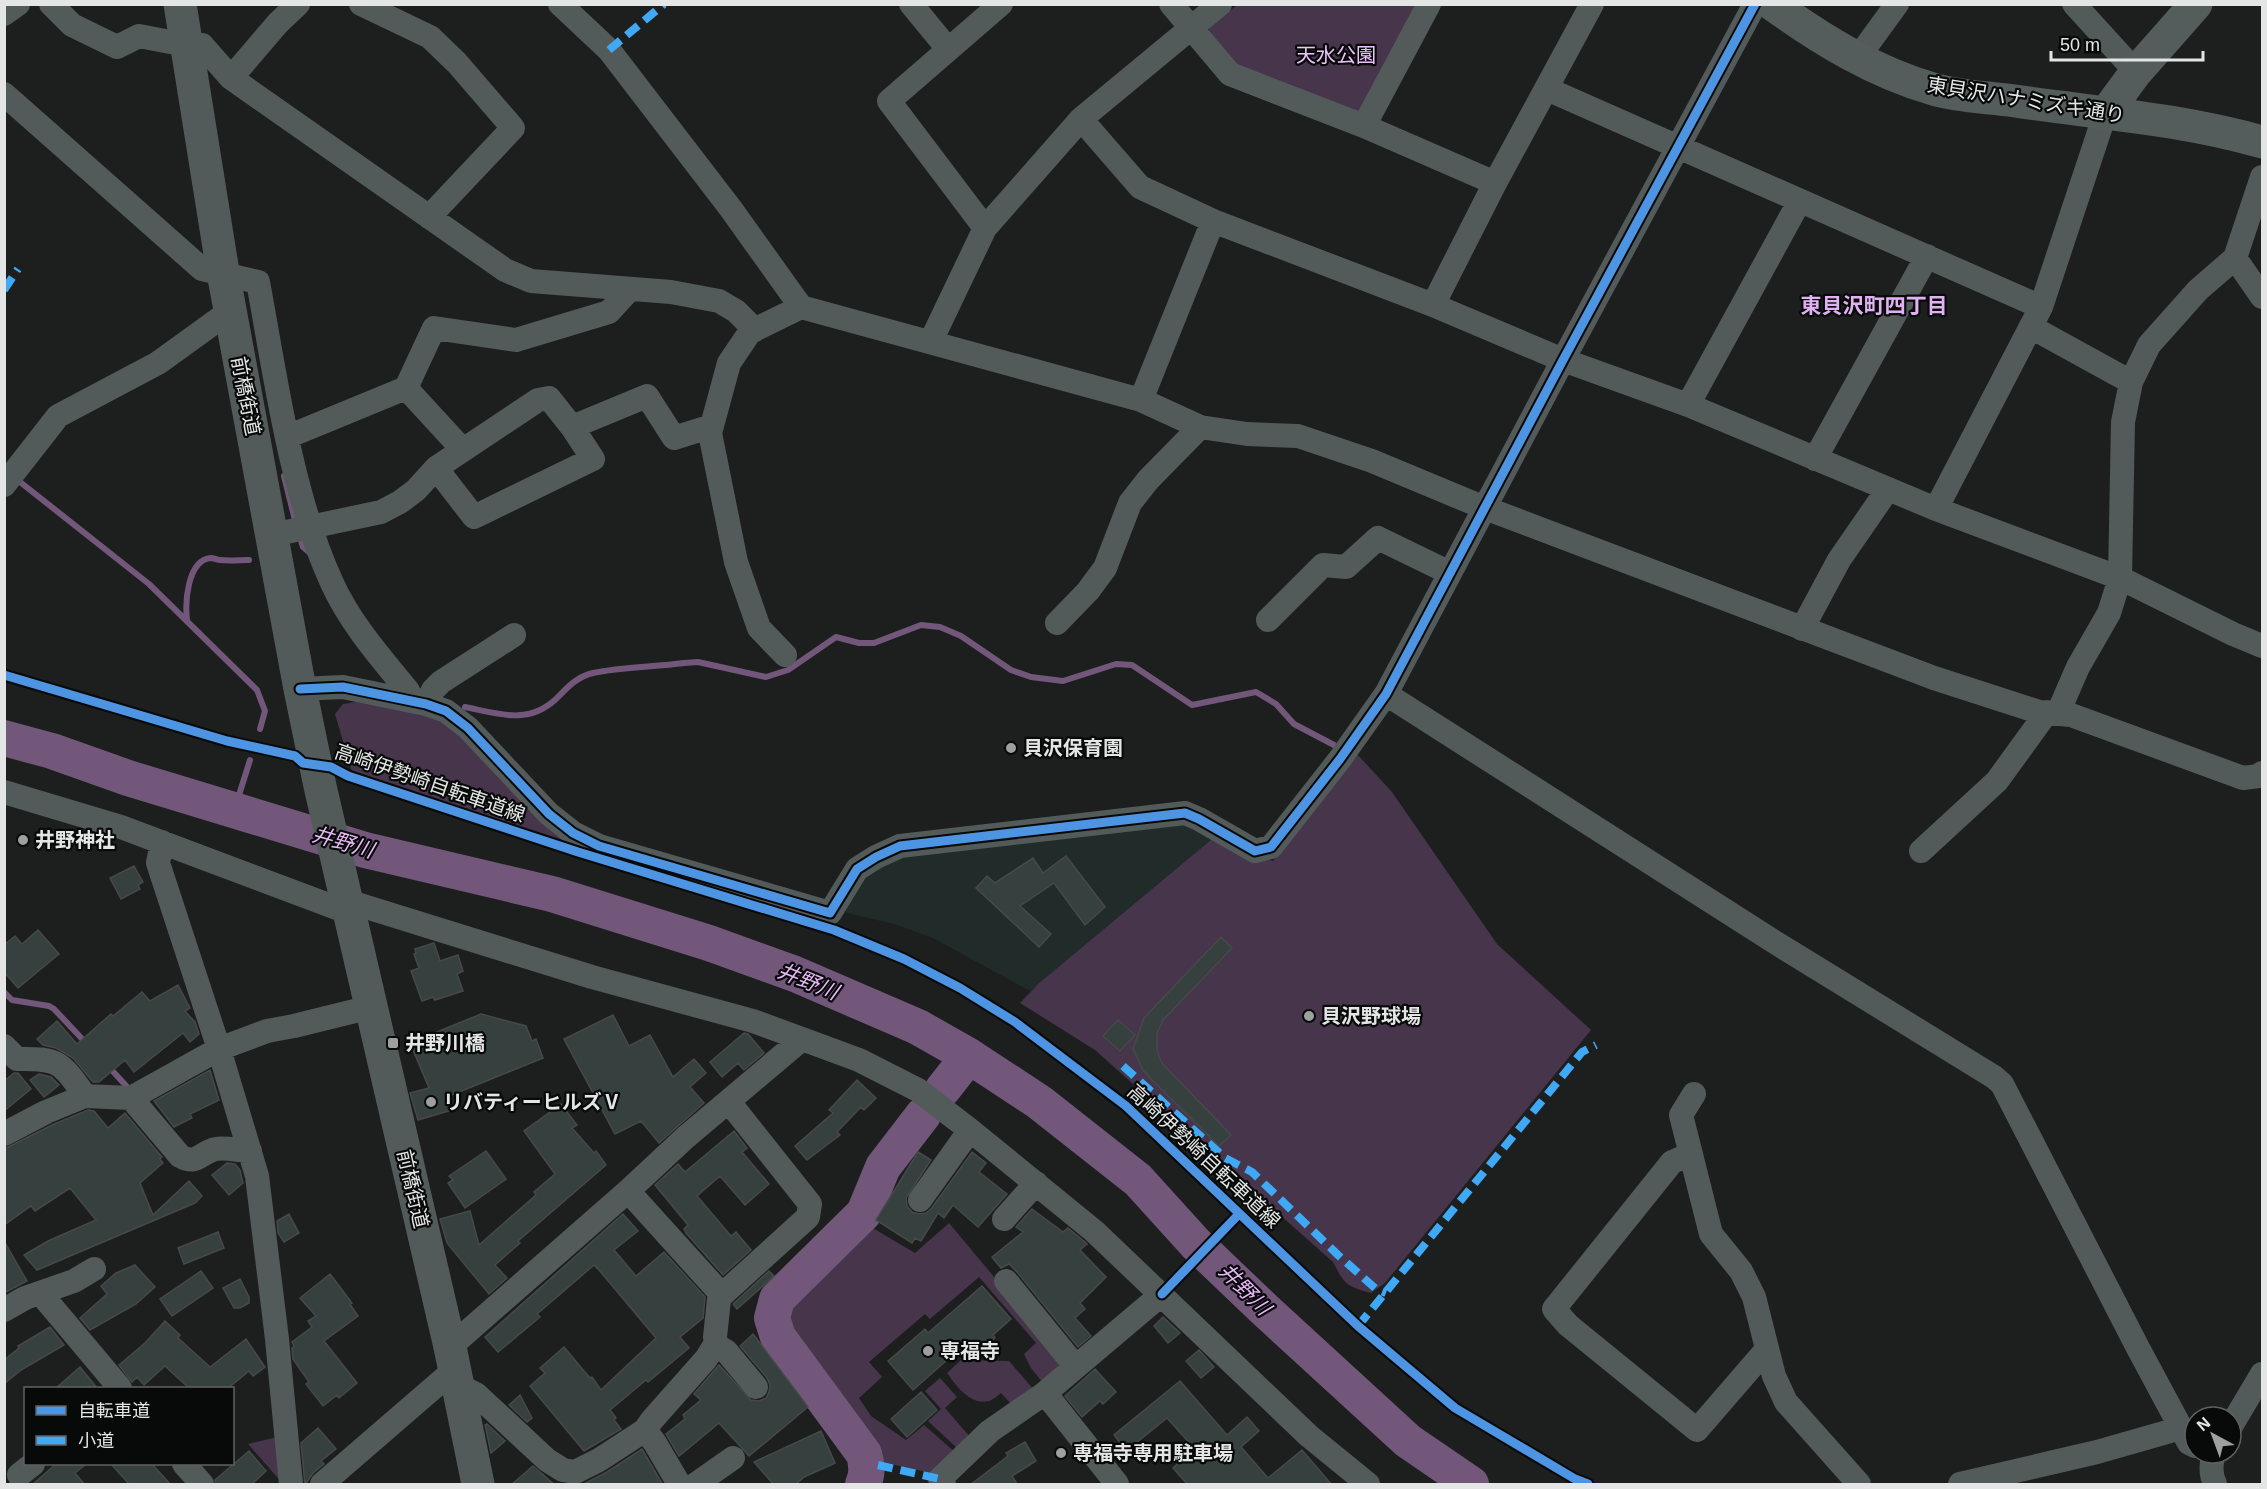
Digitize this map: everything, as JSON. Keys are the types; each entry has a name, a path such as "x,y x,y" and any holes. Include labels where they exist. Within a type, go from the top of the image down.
{"main road":[{"name":"前橋街道","path":"180,4 223,272 300,689 320,786 454,1368 478,1485"}],"street":[{"path":"4,14 18,4"},
{"path":"51,4 72,25 117,47 139,36 186,45 202,45 231,78 505,270 531,281 671,292 719,300 736,311 755,330"},
{"path":"231,78 278,23 298,4"},
{"path":"361,4 430,37 457,63 513,128 429,218"},
{"path":"560,4 609,50 731,210 801,307 1141,400 1200,427 1247,434 1298,436 1372,461 1485,508 1934,678 2039,712 2071,715 2243,778 2259,776 2262,773"},
{"path":"911,4 948,50"},
{"path":"985,228 889,101 1002,4"},
{"path":"1171,4 1230,74 1364,126 1495,183"},
{"path":"931,341 985,228 1081,119 1220,4"},
{"path":"1364,126 1429,4"},
{"path":"1433,305 1495,183 1592,4"},
{"path":"300,689 344,687 446,711 468,728 549,814 573,832 599,846 830,913 858,869 876,857 900,846 1185,813 1255,851 1271,847 1340,759 1386,694 1755,4"},
{"name":"東貝沢ハナミズキ通り","path":"1772,4 1803,27 1857,59 1935,90 2196,126 2262,142"},
{"path":"1857,59 1897,4"},
{"path":"2074,4 2136,72"},
{"path":"1936,509 2036,317 2105,114 2136,72 2196,4"},
{"path":"1547,89 1799,202 1927,256 2036,317 2131,382"},
{"path":"4,94 202,269 223,272 258,282 287,437 311,528 332,584 419,703"},
{"path":"1081,119 1140,187 1213,221 1433,305 1563,360 1688,405 1936,509 2121,579 2262,646"},
{"path":"1921,851 1997,781 2052,712 2109,613 2121,579 2123,422 2131,382 2150,345 2198,290 2235,258 2262,177"},
{"path":"1688,405 1799,202"},
{"path":"1141,400 1213,221"},
{"path":"1815,459 1927,256"},
{"path":"2235,258 2262,297"},
{"path":"287,437 406,388 434,328 516,340 609,312 630,289"},
{"path":"785,656 759,628 736,562 710,433 729,363 750,332 801,307"},
{"path":"9,478 58,416 158,363 230,311"},
{"path":"406,388 463,450"},
{"path":"572,427 647,396 674,438 712,426"},
{"path":"272,535 381,512 416,490 436,468 538,400 549,398 593,459 474,518 436,468"},
{"path":"1057,623 1089,591 1105,568 1130,503 1148,480 1200,427"},
{"path":"1802,629 1823,586 1888,489"},
{"path":"1268,620 1323,565 1346,567 1378,538 1450,573"},
{"path":"419,703 441,682 514,635"},
{"path":"1386,694 2002,1084 2183,1428"},
{"path":"4,792 101,821 348,903 592,977 753,1021 859,1060 892,1076 918,1090 1094,1231 1309,1436 1368,1485"},
{"path":"162,842 158,863 219,1049 257,1176 278,1339 291,1485"},
{"path":"4,1134 46,1112 85,1096 131,1098 219,1049 267,1030 294,1026 371,1007"},
{"path":"322,1485 454,1368 628,1191 686,1137 802,1039"},
{"path":"4,1046 17,1059 57,1062 64,1067 85,1096"},
{"path":"1694,1094 1681,1114 1711,1234 1741,1271 1754,1297 1774,1376 1786,1402 1859,1485"},
{"path":"131,1098 180,1156 187,1160 194,1160 216,1149 250,1151"},
{"path":"454,1368 476,1394 547,1460 563,1470 575,1472 623,1446 645,1430 706,1359 715,1345 719,1299 722,1295 808,1217 810,1210 810,1204 729,1102"},
{"path":"920,1200 970,1130"},
{"path":"1691,1154 1672,1162 1554,1309 1568,1325 1697,1430 1767,1349"},
{"path":"1005,1219 1036,1183"},
{"path":"628,1191 722,1295"},
{"path":"4,1310 25,1298 74,1281 94,1269"},
{"path":"1006,1281 1076,1368"},
{"path":"41,1294 118,1387"},
{"path":"944,1485 940,1479 976,1443 1045,1393 1162,1294"},
{"path":"715,1345 726,1351 756,1387"},
{"path":"2243,1406 2262,1374"},
{"path":"1045,1393 1117,1485"},
{"path":"645,1430 679,1485"},
{"path":"1960,1485 2097,1452 2183,1438"},
{"path":"696,1485 733,1458"},
{"path":"185,1465 202,1485"},
{"path":"2211,1465 2215,1485"}],"shaded area":[{"path":"1184,819 1212,839 1030,991 933,938 894,924 847,913 843,908 866,871 888,857"}],"green space":[{"name":"天水公園","path":"1237,5 1420,5 1363,111 1352,115 1243,71 1208,34 1209,27"},
{"path":"362,701 419,711 451,724 567,838 567,845 352,772 335,714 343,704"},
{"name":"貝沢野球場","path":"1356,753 1392,792 1497,944 1591,1030 1385,1283 1371,1293 1347,1284 1333,1262 1095,1050 1020,1003 1038,984 1212,839 1273,861"},
{"path":"949,1223 1067,1364 1044,1384 1031,1368 1024,1354 1036,1343 979,1277 930,1319 925,1314 869,1362 882,1377 859,1398 871,1416 906,1440 924,1425 956,1453 936,1474 877,1461 869,1443 786,1329 786,1318 787,1310 797,1294 866,1224 915,1253"},
{"path":"961,1360 1009,1361 1035,1391 1013,1406 1001,1393 989,1401 982,1402 970,1398 947,1373"},
{"path":"940,1378 957,1397 945,1408 971,1438 959,1450 928,1421 941,1409 925,1391"},
{"path":"282,1436 283,1484 248,1444"}],"building":[{"path":"1066,856 1105,907 1085,925 1054,883 1020,906 1051,934 1039,947 976,888 987,876 995,883 1033,858 1043,873"},
{"path":"134,866 143,882 138,885 140,889 121,899 110,878"},
{"path":"38,930 59,954 18,988 4,972 4,945 15,936 22,944"},
{"path":"1221,937 1232,948 1163,1020 1157,1034 1157,1050 1161,1062 1231,1135 1219,1146 1143,1070 1133,1049 1144,1018"},
{"path":"434,943 440,961 458,955 463,971 457,974 463,991 435,1000 433,997 422,1001 411,971 419,968 414,954 415,949"},
{"path":"178,985 190,1008 185,1011 195,1022 199,1034 190,1042 183,1033 134,1072 125,1060 99,1082 93,1082 73,1058 56,1048 43,1045 37,1039 57,1021 77,1044 111,1014 113,1016 142,992 150,1001"},
{"path":"481,1014 526,1026 532,1041 536,1039 543,1058 449,1096 452,1110 418,1120 410,1093 429,1088 410,1043"},
{"path":"613,1015 629,1046 650,1035 673,1077 694,1059 706,1073 690,1087 704,1103 659,1143 641,1121 615,1134 564,1039"},
{"path":"1118,1020 1135,1035 1120,1051 1103,1036"},
{"path":"744,1033 748,1034 764,1053 744,1070 738,1063 722,1077 710,1062"},
{"path":"210,1070 219,1100 190,1114 192,1118 174,1127 154,1101"},
{"path":"14,1073 18,1073 31,1089 4,1111 4,1081"},
{"path":"39,1074 51,1077 59,1085 44,1097 30,1080"},
{"path":"857,1080 876,1098 864,1110 861,1107 837,1132 840,1135 807,1160 795,1146 833,1113 829,1110"},
{"path":"561,1104 577,1125 572,1128 594,1153 596,1151 606,1165 518,1241 520,1243 495,1265 507,1278 489,1294 447,1243 440,1219 470,1211 479,1245 536,1195 534,1192 555,1174 524,1131"},
{"path":"88,1110 94,1111 108,1128 125,1113 162,1157 160,1159 163,1163 140,1183 153,1215 189,1181 202,1196 195,1203 37,1270 24,1255 48,1241 96,1220 70,1188 35,1211 31,1206 4,1225 4,1149"},
{"path":"734,1131 747,1148 742,1152 769,1184 745,1205 720,1176 697,1196 731,1236 736,1232 751,1250 723,1275 686,1233 684,1229 688,1225 655,1185 678,1164 685,1172"},
{"path":"486,1151 506,1179 465,1208 448,1183 453,1180 449,1176"},
{"path":"918,1152 931,1160 906,1198 907,1206 912,1212 926,1213 931,1209 972,1152 986,1163 979,1172 1007,1194 978,1227 953,1205 944,1218 938,1213 921,1241 915,1238 912,1243 876,1220"},
{"path":"227,1163 235,1164 240,1170 243,1183 229,1195 212,1175"},
{"path":"1032,1209 1063,1232 1068,1228 1085,1242 1087,1244 1080,1250 1106,1277 1080,1303 1085,1309 1075,1318 1091,1336 1078,1347 1017,1272 1009,1264 1001,1268 992,1257 1023,1232 1016,1227"},
{"path":"289,1214 299,1233 284,1242 278,1233 277,1221"},
{"path":"623,1214 638,1231 614,1250 636,1276 664,1252 705,1297 703,1318 680,1337 689,1348 610,1410 621,1429 584,1451 530,1386 545,1373 540,1368 564,1347 601,1390 656,1338 599,1270 594,1265 537,1314 540,1317 498,1352 485,1337"},
{"path":"218,1232 224,1248 184,1264 178,1248"},
{"path":"4,1241 27,1281 4,1293"},
{"path":"135,1265 155,1287 136,1304 90,1330 80,1318 107,1294 101,1286 116,1273"},
{"path":"201,1271 213,1288 172,1316 160,1299"},
{"path":"769,1271 774,1276 737,1309 733,1304"},
{"path":"330,1274 352,1303 350,1304 358,1316 324,1341 357,1383 339,1398 337,1395 323,1406 306,1384 309,1382 293,1359 292,1342 312,1327 308,1321 316,1316 300,1298"},
{"path":"240,1279 249,1297 249,1303 240,1308 234,1308 223,1288"},
{"path":"982,1286 1011,1319 993,1335 995,1338 984,1348 980,1345 970,1353 963,1346 913,1390 888,1361 925,1329 928,1333"},
{"path":"1163,1317 1180,1333 1168,1343 1154,1326"},
{"path":"165,1321 180,1335 178,1338 210,1367 246,1339 265,1367 253,1376 249,1371 229,1387 188,1387 165,1366 144,1385 137,1377 132,1382 119,1365 145,1343"},
{"path":"50,1327 64,1345 21,1370 4,1384 4,1360 19,1348 18,1346"},
{"path":"753,1334 808,1407 749,1456 719,1423 679,1456 666,1434 685,1419 683,1415 701,1400 694,1394 719,1365 751,1400 759,1401 766,1398 770,1385 767,1378 740,1346"},
{"path":"1199,1350 1214,1367 1201,1378 1186,1361"},
{"path":"80,1367 96,1387 57,1387"},
{"path":"1095,1369 1116,1392 1103,1404 1100,1401 1082,1417 1065,1396"},
{"path":"1180,1381 1227,1435 1247,1417 1259,1431 1241,1447 1268,1478 1302,1450 1332,1485 1188,1485 1173,1468 1194,1448 1167,1418 1126,1451 1114,1435"},
{"path":"921,1392 937,1410 907,1437 891,1419"},
{"path":"520,1395 532,1418 527,1422 509,1405"},
{"path":"487,1424 505,1441 491,1453 485,1425"},
{"path":"318,1428 336,1449 321,1461 324,1464 313,1473 305,1485 301,1443"},
{"path":"821,1431 835,1463 804,1477 795,1485 774,1485 754,1462"},
{"path":"1025,1442 1036,1461 1012,1476 1018,1485 970,1485 1008,1456 1006,1453"},
{"path":"642,1449 663,1485 582,1485 607,1472"},
{"path":"249,1451 266,1471 251,1485 216,1485 215,1480"},
{"path":"55,1465 85,1465 75,1473 85,1485 32,1485"},
{"path":"112,1465 153,1465 171,1485 130,1485"},
{"path":"533,1466 555,1485 511,1485"}],"waterway":[{"path":"284,476 296,524"},
{"path":"15,478 149,584 257,690 265,711 260,729"},
{"path":"299,534 303,547 310,553"},
{"path":"187,620 187,593 192,574 197,566 211,558 249,560"},
{"path":"465,707 501,714 524,715 545,707 582,677 627,668 698,662 766,677 788,670 836,637 859,643 874,643 921,625 940,627 961,636 1011,670 1031,677 1063,681 1116,664 1132,665 1192,705 1256,692 1276,704 1294,724 1334,745"},
{"name":"井野川","path":"4,738 52,751 128,778 365,850 552,894 709,943 795,974 918,1027 969,1056 1039,1102 1138,1180 1196,1244 1408,1441 1471,1484"},
{"path":"234,811 250,760"},
{"path":"4,992 12,1000 49,1006 54,1009 86,1043"},
{"path":"943,1089 969,1056"},
{"path":"108,1066 130,1090"},
{"path":"863,1484 867,1469 864,1454 778,1337 772,1318 777,1299 864,1213 883,1167 923,1115"}],"marked path":[{"path":"609,50 664,4"},
{"path":"4,290 18,269"},
{"path":"1358,1326 1582,1052 1596,1045"},
{"path":"1123,1066 1225,1158 1252,1172 1338,1255 1376,1289 1386,1293"},
{"path":"878,1465 940,1479"}],"cycle path":[{"name":"高崎伊勢崎自転車道線","path":"300,689 343,687 426,704 446,711 468,728 549,814 573,833 599,846 830,913 857,869 900,846 1185,813 1255,851 1271,847 1340,759 1386,694 1755,4"},
{"name":"高崎伊勢崎自転車道線","path":"4,675 227,741 295,756 303,763 331,767 348,776 578,852 834,930 904,959 960,988 1015,1022 1126,1106 1358,1326 1455,1408 1575,1479 1588,1484"},
{"name":"高崎伊勢崎自転車道線","path":"1162,1294 1239,1214"}],"place":[{"name":"貝沢保育園","path":"1011,748"},
{"name":"井野神社","path":"23,840"},
{"name":"貝沢野球場","path":"1309,1016"},
{"name":"井野川橋","path":"393,1043"},
{"name":"リバティーヒルズⅤ","path":"431,1102"},
{"name":"専福寺","path":"928,1351"},
{"name":"専福寺専用駐車場","path":"1061,1453"}],"district":[{"name":"東貝沢町四丁目","path":"1874,305"}]}
